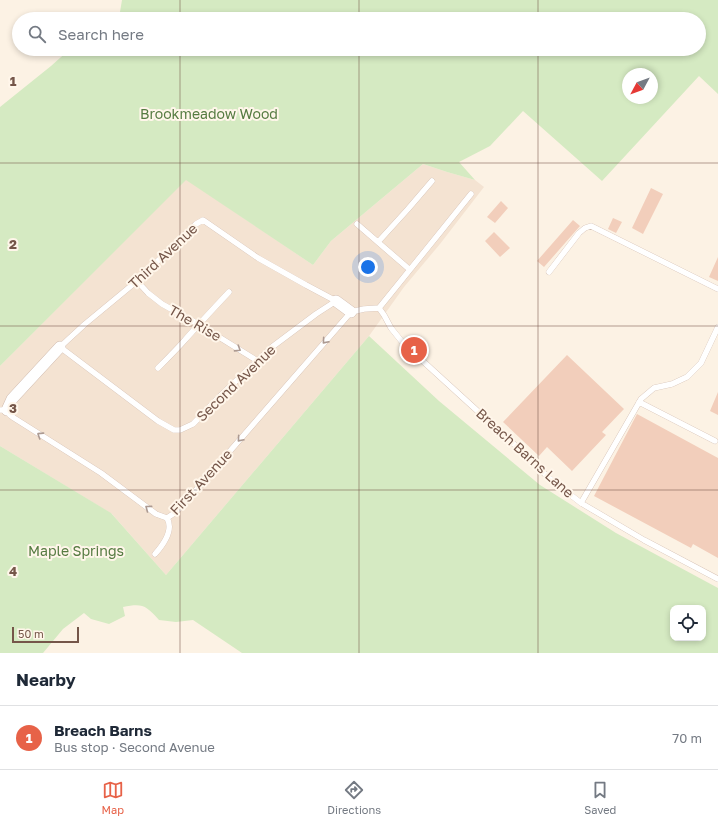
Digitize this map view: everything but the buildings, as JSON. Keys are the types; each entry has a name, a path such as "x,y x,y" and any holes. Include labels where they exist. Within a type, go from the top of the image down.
{"street":[{"path":"336,301 351,312"},
{"name":"First Avenue","path":"4,410 12,399 60,347"}],"lane":[{"path":"378,242 432,181"},
{"path":"351,312 379,308 409,269 436,239 472,194"},
{"name":"Third Avenue","path":"60,347 137,281 196,224 203,220 258,258 306,286 336,301"},
{"path":"357,224 409,269"},
{"path":"549,272 579,233 585,228 591,226 718,289"},
{"name":"The Rise","path":"137,281 148,293 162,304 198,324 256,360"},
{"path":"158,368 229,292"},
{"name":"Second Avenue","path":"60,347 158,421 174,430 180,430 193,424 256,360 304,323 336,301"},
{"name":"Breach Barns Lane","path":"379,308 391,328 403,343 550,478 581,503 644,540 718,579"},
{"name":"First Avenue","path":"4,410 14,418 101,473 156,514 168,518 176,512 351,312"},
{"path":"581,503 640,399 654,388 672,384 687,377 701,363 718,327"},
{"path":"639,402 715,441"},
{"path":"156,554 164,544 169,529 170,523 168,518"}],"shaded area":[{"path":"423,164 475,180 484,187 440,244 404,287 369,336 166,575 112,514 0,446 0,366 186,179 313,265 331,241"}],"green space":[{"name":"Brookmeadow Wood","path":"122,0 718,0 718,94 699,76 602,181 523,111 490,146 459,162 475,180 423,164 331,241 313,265 186,180 0,366 0,107 62,56 706,56 706,12 120,12"},
{"name":"Maple Springs","path":"369,336 439,401 540,485 616,533 718,588 718,653 242,653 193,620 176,622 159,620 147,608 135,605 123,607 125,616 109,624 91,619 84,613 63,629 43,653 0,653 0,446 111,513 166,575"}],"place":[{"name":"Breach Barns","path":"414,350"}]}
